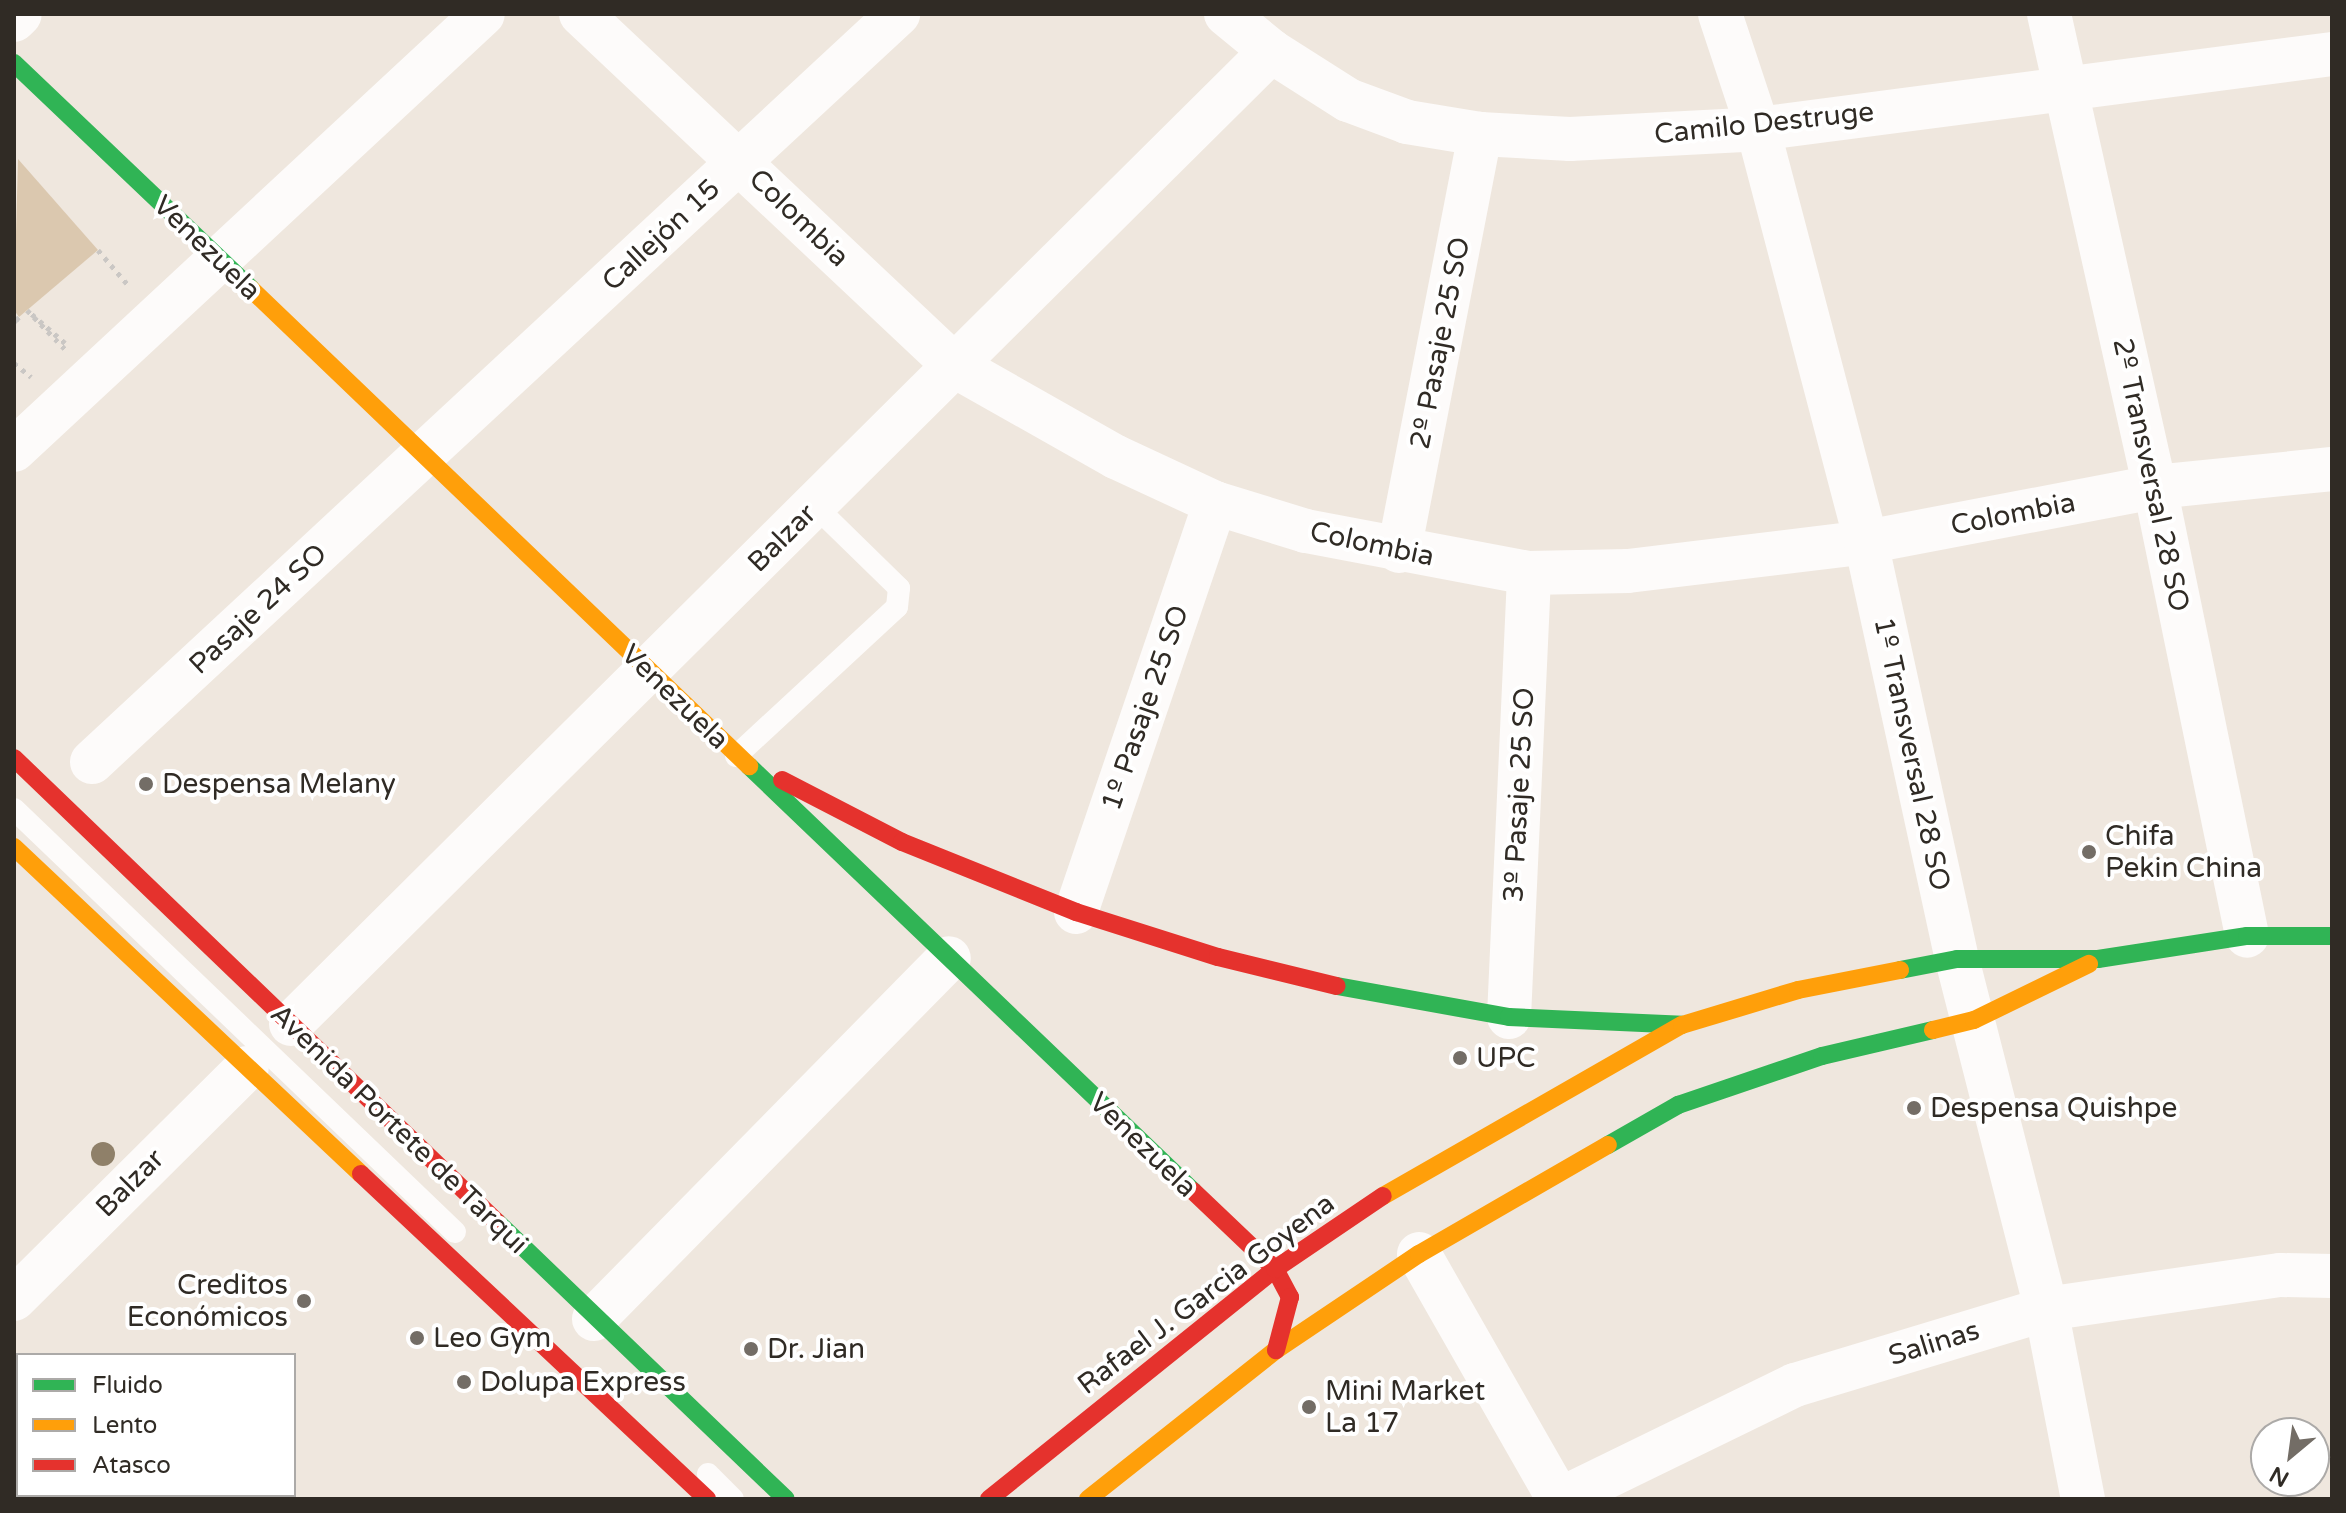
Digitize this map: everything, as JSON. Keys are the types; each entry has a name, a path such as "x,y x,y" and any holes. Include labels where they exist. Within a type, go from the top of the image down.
{"street":[{"path":"14,20 20,14"},
{"path":"14,450 483,14"},
{"name":"Colombia","path":"581,14 955,366 1116,457 1215,503 1306,531 1399,551 1529,573 1628,571 1866,542 2155,487 2332,469"},
{"name":"Callejón 15","path":"424,456 898,14"},
{"name":"Camilo Destruge","path":"1226,14 1271,51 1348,100 1407,122 1480,134 1570,139 1758,129 2064,86 2332,54"},
{"name":"1º Transversal 28 SO","path":"1720,14 1758,129 1866,542 1957,959 2046,1309 2083,1499"},
{"name":"2º Transversal 28 SO","path":"2049,14 2155,487 2247,936"},
{"name":"Balzar","path":"291,1024 1271,51"},
{"name":"Venezuela","path":"14,63 1275,1269 1290,1297 1276,1350"},
{"name":"2º Pasaje 25 SO","path":"1399,551 1480,134"},
{"name":"Pasaje 24 SO","path":"92,762 424,456"},
{"name":"1º Pasaje 25 SO","path":"1076,912 1215,503"},
{"name":"3º Pasaje 25 SO","path":"1509,1017 1529,573"},
{"path":"736,756 902,842 1076,912 1218,957 1362,992 1509,1017 1682,1025"},
{"name":"Avenida Portete de Tarqui","path":"14,758 594,1319 786,1499"},
{"name":"Avenida Portete de Tarqui","path":"14,847 707,1499"},
{"name":"Rafael J. Garcia Goyena","path":"989,1499 1275,1269 1381,1197 1682,1025 1798,990 1957,959 2098,959 2247,936 2332,936"},
{"path":"594,1319 949,958"},
{"name":"Rafael J. Garcia Goyena","path":"1088,1499 1276,1350 1419,1254 1678,1105 1822,1056 1974,1020 2098,959"},
{"name":"Balzar","path":"14,1299 247,1068"},
{"path":"1419,1254 1560,1499"},
{"name":"Salinas","path":"1560,1499 1795,1385 2046,1309 2280,1275 2332,1276"}],"lane":[{"path":"736,756 897,607 899,588 814,505"},
{"name":"Avenida Portete de Tarqui","path":"14,777 764,1499"},
{"name":"Avenida Portete de Tarqui","path":"14,809 733,1499"}],"path":[{"path":"98,250 129,286 118,296"},
{"path":"55,360 66,350 27,310 64,344 75,334"},
{"path":"14,363 31,378 43,369"}],"shaded area":[{"path":"18,159 98,250 19,317 14,310"}],"traffic: fast":[{"path":"14,63 251,289"},
{"path":"749,766 1193,1191"},
{"path":"1900,970 1957,959 2098,959 2247,936 2332,936"},
{"path":"1337,986 1509,1017 1682,1025"},
{"path":"1608,1145 1678,1105 1822,1056 1933,1030"},
{"path":"497,1222 786,1499"}],"traffic: slow":[{"path":"251,289 749,766"},
{"path":"14,847 361,1174"},
{"path":"1933,1030 1974,1020 2089,964"},
{"path":"1383,1196 1682,1025 1798,990 1900,970"},
{"path":"1088,1499 1276,1350 1419,1254 1608,1145"}],"traffic: jam":[{"path":"14,758 497,1222"},
{"path":"782,780 902,842 1076,912 1218,957 1337,986"},
{"path":"361,1174 707,1499"},
{"path":"1193,1191 1275,1269 1290,1297 1276,1350"},
{"path":"989,1499 1275,1269 1383,1196"}],"place":[{"name":"Despensa Melany","path":"146,784"},
{"name":"Chifa Pekin China","path":"2089,852"},
{"name":"UPC","path":"1460,1058"},
{"name":"Despensa Quishpe","path":"1914,1108"},
{"name":"Creditos Económicos","path":"304,1301"},
{"name":"Leo Gym","path":"417,1338"},
{"name":"Dr. Jian","path":"751,1349"},
{"name":"Dolupa Express","path":"464,1382"},
{"name":"Mini Market La 17","path":"1309,1407"}]}
